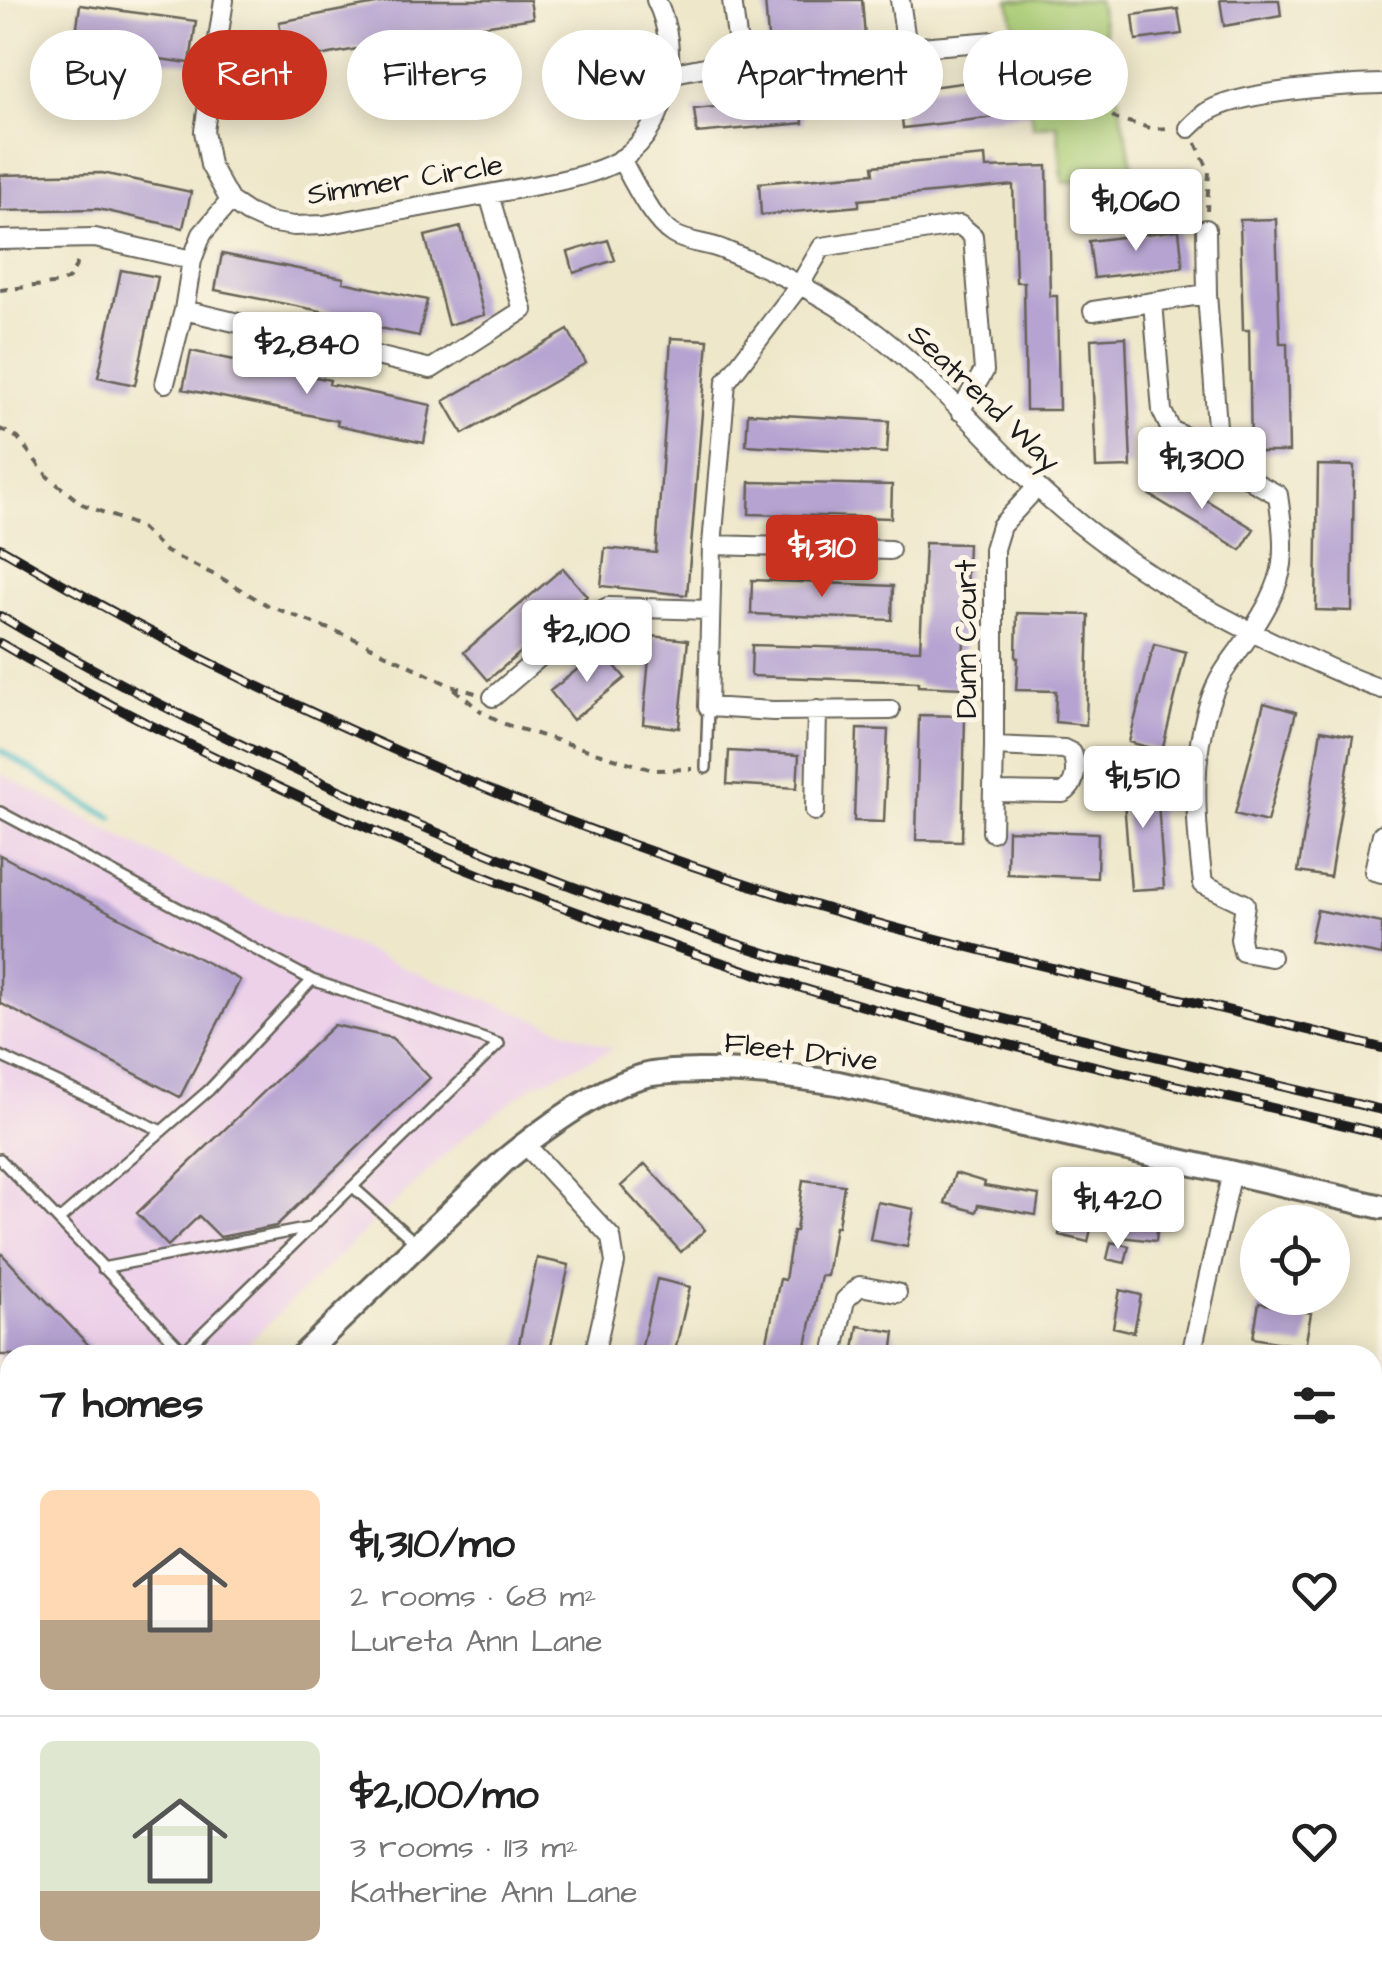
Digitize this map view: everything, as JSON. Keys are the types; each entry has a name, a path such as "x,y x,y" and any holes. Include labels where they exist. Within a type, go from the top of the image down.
{"street":[{"path":"165,383 192,260 202,234 230,201 210,164 204,131 224,0"},
{"name":"Simmer Circle","path":"656,0 666,30"},
{"path":"682,71 740,60 732,0"},
{"path":"900,0 907,48 963,44"},
{"path":"1189,128 1206,113 1233,101 1311,89 1382,84"},
{"name":"Simmer Circle","path":"230,201 268,222 309,226 489,195 575,178 621,159 641,141 653,120"},
{"name":"Seatrend Way","path":"621,159 656,217 674,234 722,249 800,286 876,334 919,368 1060,508 1136,566 1252,633 1382,689"},
{"path":"184,310 431,369 524,310 489,195"},
{"path":"890,710 708,707 712,545 726,382 800,286 822,247 960,225 973,236 984,371 960,411"},
{"path":"1206,229 1219,453"},
{"path":"0,240 94,238 192,260"},
{"path":"1093,311 1207,294"},
{"path":"1153,302 1162,411 1171,430 1219,453 1254,482 1278,495 1282,566 1252,633 1217,683 1198,762 1197,834 1203,884 1245,904 1242,952 1271,957"},
{"name":"Dunn Court","path":"992,832 994,549 1001,526 1037,486"},
{"path":"712,545 890,550"},
{"path":"493,698 583,620 608,607 710,610"},
{"path":"816,811 817,710"},
{"name":"Dunn Court","path":"994,746 1064,749 1072,752 1074,759 1074,782 1063,793 994,792"},
{"path":"1382,834 1374,871 1382,873"},
{"name":"Fleet Drive","path":"313,1345 525,1144 594,1098 629,1080 669,1072 770,1073 854,1086 1382,1207"},
{"path":"525,1144 611,1237 615,1263 596,1345"},
{"path":"1193,1345 1232,1172"},
{"path":"835,1345 845,1300 860,1286 897,1293"}],"lane":[{"path":"706,768 708,707"},
{"path":"0,812 312,980 498,1044 192,1345"},
{"path":"59,1220 209,1090 312,980"},
{"path":"0,1056 162,1131"},
{"path":"0,1158 175,1345"},
{"path":"352,1187 418,1245"},
{"path":"102,1268 312,1227"}],"path":[{"path":"1121,120 1154,129 1189,128 1210,171 1206,229"},
{"path":"0,290 61,283 88,253"},
{"path":"0,429 18,438 48,477 82,504 140,527 166,552 266,604 360,641 451,686 493,698"},
{"path":"451,686 474,708 508,725 653,770 706,768"}],"shaded area":[{"path":"0,773 182,869 409,970 614,1049 534,1085 467,1134 245,1345 0,1345"}],"green space":[{"path":"1009,0 1098,0 1104,30 1015,30"},
{"path":"1032,120 1123,120 1134,173 1063,183 1057,124 1033,127"}],"building":[{"path":"397,0 530,0 533,18 458,30 347,30 347,51 327,55 327,30 280,30 279,22"},
{"path":"765,0 862,0 864,30 767,30"},
{"path":"1220,0 1279,0 1281,16 1224,26"},
{"path":"80,5 196,21 195,30 182,30 182,62 162,59 162,30 77,30"},
{"path":"1178,9 1182,34 1136,40 1133,15"},
{"path":"963,83 963,120 970,120 903,128 902,120 943,120 943,85"},
{"path":"702,108 702,120 803,123 697,133 694,109"},
{"path":"985,156 986,168 1047,166 1050,296 1057,296 1059,410 1026,410 1024,282 1016,282 1013,185 859,200 859,206 761,215 759,183 874,173 873,166"},
{"path":"102,173 191,192 183,228 98,209 0,211 0,175"},
{"path":"1276,219 1280,343 1287,343 1289,452 1251,452 1249,330 1243,330 1240,220"},
{"path":"461,227 484,315 448,325 425,236"},
{"path":"1179,230 1183,267 1094,278 1089,241"},
{"path":"608,240 615,260 574,273 568,252"},
{"path":"222,254 344,278 343,282 427,300 419,336 350,322 351,317 215,290"},
{"path":"121,270 158,277 135,385 98,377"},
{"path":"568,330 586,363 463,434 444,401"},
{"path":"1126,337 1131,467 1096,468 1091,339"},
{"path":"671,338 708,340 687,595 601,586 605,548 656,553"},
{"path":"191,351 431,405 424,443 183,389"},
{"path":"748,413 889,421 887,453 746,445"},
{"path":"1318,465 1354,466 1352,611 1316,610"},
{"path":"1163,474 1254,529 1241,550 1150,495"},
{"path":"750,482 892,485 891,518 749,514"},
{"path":"925,543 968,544 962,688 918,686 918,682 751,676 752,645 920,650"},
{"path":"563,568 587,596 488,680 464,652"},
{"path":"752,580 893,586 892,620 751,614"},
{"path":"1017,613 1089,615 1086,725 1055,722 1056,691 1016,690"},
{"path":"651,636 688,640 679,728 643,724"},
{"path":"1154,644 1186,652 1162,751 1129,742"},
{"path":"602,650 625,678 573,720 550,691"},
{"path":"1264,703 1296,712 1267,822 1235,814"},
{"path":"919,715 965,716 962,841 916,840"},
{"path":"857,729 888,730 884,822 854,821"},
{"path":"1321,730 1353,736 1330,877 1298,872"},
{"path":"729,751 799,755 797,788 727,784"},
{"path":"1156,773 1164,888 1131,890 1122,776"},
{"path":"1008,830 1098,833 1097,878 1007,874"},
{"path":"0,855 240,980 180,1097 0,1003"},
{"path":"1317,910 1382,923 1382,955 1310,941"},
{"path":"334,1025 392,1038 430,1078 276,1226 220,1237 199,1216 168,1246 137,1213"},
{"path":"645,1164 705,1230 681,1252 621,1186"},
{"path":"955,1173 985,1182 984,1186 1039,1195 1036,1215 978,1205 976,1212 945,1203"},
{"path":"803,1180 844,1185 827,1276 821,1276 806,1345 766,1345 780,1279 785,1280"},
{"path":"1067,1199 1096,1206 1088,1242 1059,1235"},
{"path":"877,1202 914,1209 907,1247 870,1240"},
{"path":"1122,1217 1158,1221 1156,1241 1120,1237"},
{"path":"1111,1242 1129,1246 1125,1263 1107,1259"},
{"path":"0,1252 88,1345 0,1345"},
{"path":"537,1258 569,1265 551,1345 519,1345"},
{"path":"657,1279 690,1287 676,1345 642,1345"},
{"path":"1120,1290 1141,1295 1134,1332 1113,1327"},
{"path":"1257,1315 1311,1315 1305,1345 1253,1338"},
{"path":"858,1326 895,1332 893,1345 855,1345"}],"waterway":[{"path":"0,750 112,817"}],"railway":[{"path":"0,548 183,649 370,739 660,855 918,934 1382,1048"},
{"path":"0,616 144,696 291,768 591,894 795,962 941,1003 1382,1110"},
{"path":"0,643 129,714 330,811 609,924 894,1015 1382,1134"}]}
